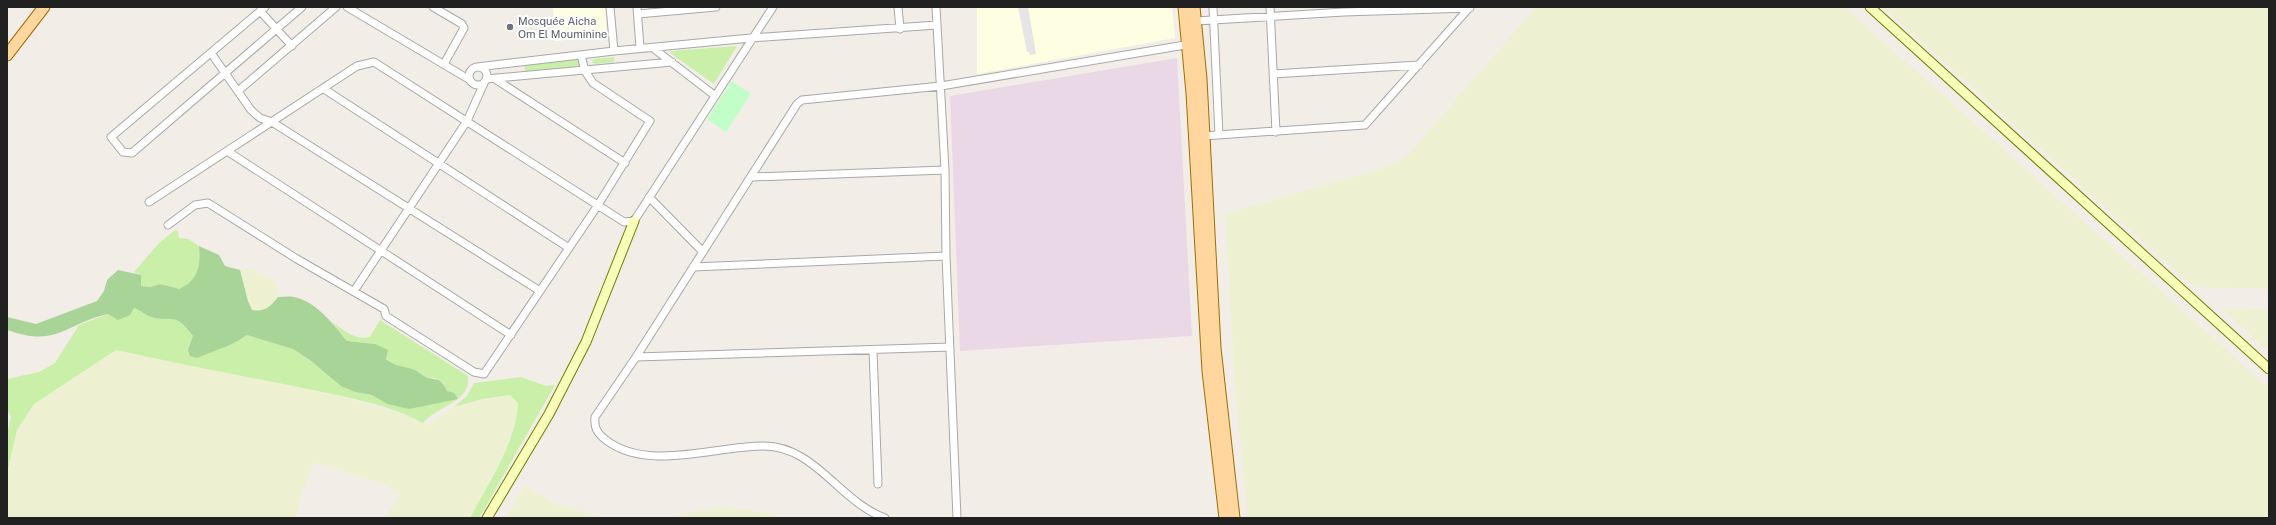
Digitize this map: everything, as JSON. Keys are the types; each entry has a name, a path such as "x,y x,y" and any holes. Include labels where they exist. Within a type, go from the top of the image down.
{"main road":[{"path":"7,55 44,7"},
{"path":"1184,7 1193,44 1203,136 1215,348 1234,518"},
{"path":"1194,7 1196,21 1193,44 1208,371 1225,518"}],"street":[{"path":"292,46 275,28 262,9 111,137 123,152 132,153 226,73 275,28 302,7"},
{"path":"238,90 292,46 336,7"},
{"path":"347,7 479,85 486,80 672,62"},
{"path":"434,7 462,24 464,28 444,64"},
{"path":"610,7 614,51"},
{"path":"640,48 638,10 716,7"},
{"path":"487,518 549,414 586,342 634,221 714,94 773,7"},
{"path":"898,7 900,29"},
{"path":"936,7 945,170 946,256 957,518"},
{"path":"1213,7 1219,135"},
{"path":"1270,7 1276,132"},
{"path":"1196,21 1344,10 1470,7"},
{"path":"1203,136 1364,125 1470,7"},
{"path":"1870,7 2269,369"},
{"path":"470,80 470,72 477,67 640,48 751,38 900,29 937,25"},
{"path":"885,518 863,507 801,456 789,450 763,446 659,456 641,454 610,442 598,433 594,425 595,417 636,357 752,177 797,104 802,100 941,86 1193,44"},
{"path":"653,48 714,94"},
{"path":"211,53 256,115 272,122 540,291"},
{"path":"168,225 195,205 208,203 384,309 386,316 480,375 489,369 598,205 650,121 593,83 585,71 581,55"},
{"path":"149,202 357,66 374,62 624,222 634,221"},
{"path":"1273,74 1419,65"},
{"path":"354,292 438,162 467,121 486,80 485,71 477,67"},
{"path":"495,79 625,163"},
{"path":"324,89 569,248"},
{"path":"227,151 511,336"},
{"path":"752,177 945,170"},
{"path":"649,197 703,252"},
{"path":"693,267 946,256"},
{"path":"636,357 950,347"},
{"path":"873,350 878,484"}],"shaded area":[{"path":"553,7 605,7 607,36 555,41"},
{"path":"977,7 1172,7 1175,38 977,74"},
{"path":"1018,7 1028,7 1036,54 1030,55 1029,52 1027,52"},
{"path":"1536,7 1845,7 2269,388 2269,518 1248,518 1236,400 1225,214 1383,168 1406,157"},
{"path":"1883,7 2269,7 2269,289 2194,287"},
{"path":"1177,58 1192,336 960,351 950,96"},
{"path":"248,268 273,279 277,284 278,297 271,307 261,312 252,310 248,301 240,270"},
{"path":"2221,308 2269,310 2269,352"},
{"path":"116,350 330,394 414,417 428,425 441,414 461,404 510,395 518,403 517,414 507,445 491,480 470,518 384,518 401,494 383,484 314,462 301,495 296,518 7,518 8,469 17,430 34,404"},
{"path":"524,486 556,504 604,518 506,518"},
{"path":"721,507 769,513 780,518 670,518 685,513"}],"green space":[{"path":"737,46 714,84 670,53 671,51"},
{"path":"614,57 614,62 595,64 592,62 594,59"},
{"path":"579,60 579,66 525,72 524,65"},
{"path":"732,81 751,94 726,132 707,119"},
{"path":"175,230 178,231 179,238 188,239 199,246 199,261 196,274 190,282 180,289 160,284 150,287 141,286 141,275 134,272 159,243"},
{"path":"199,246 219,255 225,266 240,270 248,301 252,310 267,308 278,297 302,299 310,303 324,314 347,341 375,344 388,350 386,359 389,362 415,370 426,377 441,381 447,391 454,393 458,399 409,409 387,404 372,395 355,392 341,386 311,361 293,349 247,335 229,345 197,358 190,356 188,350 193,336 183,324 173,319 154,318 134,308 130,315 118,320 108,314 93,318 50,335 24,335 7,330 7,317 36,324 97,301 104,291 107,280 118,270 141,275 141,286 150,287 160,284 180,289 190,282 198,270"},
{"path":"134,308 153,318 168,317 180,321 193,336 197,358 229,345 247,335 293,349 355,392 372,395 387,404 447,391 443,382 435,378 427,377 415,370 391,364 375,344 347,341 332,322 354,336 365,338 370,337 380,320 468,376 467,385 459,398 436,412 423,423 395,410 329,393 116,350 34,404 17,430 8,469 7,484 7,435 11,416 7,410 7,379 39,372 55,363 79,325 108,314 118,319"},
{"path":"521,377 546,386 555,385 479,518 470,518 493,477 507,447 513,432 518,403 510,395 482,399 454,407 467,396 474,383"}],"place":[{"name":"Mosquée Aicha Om El Mouminine","path":"510,27"}]}
